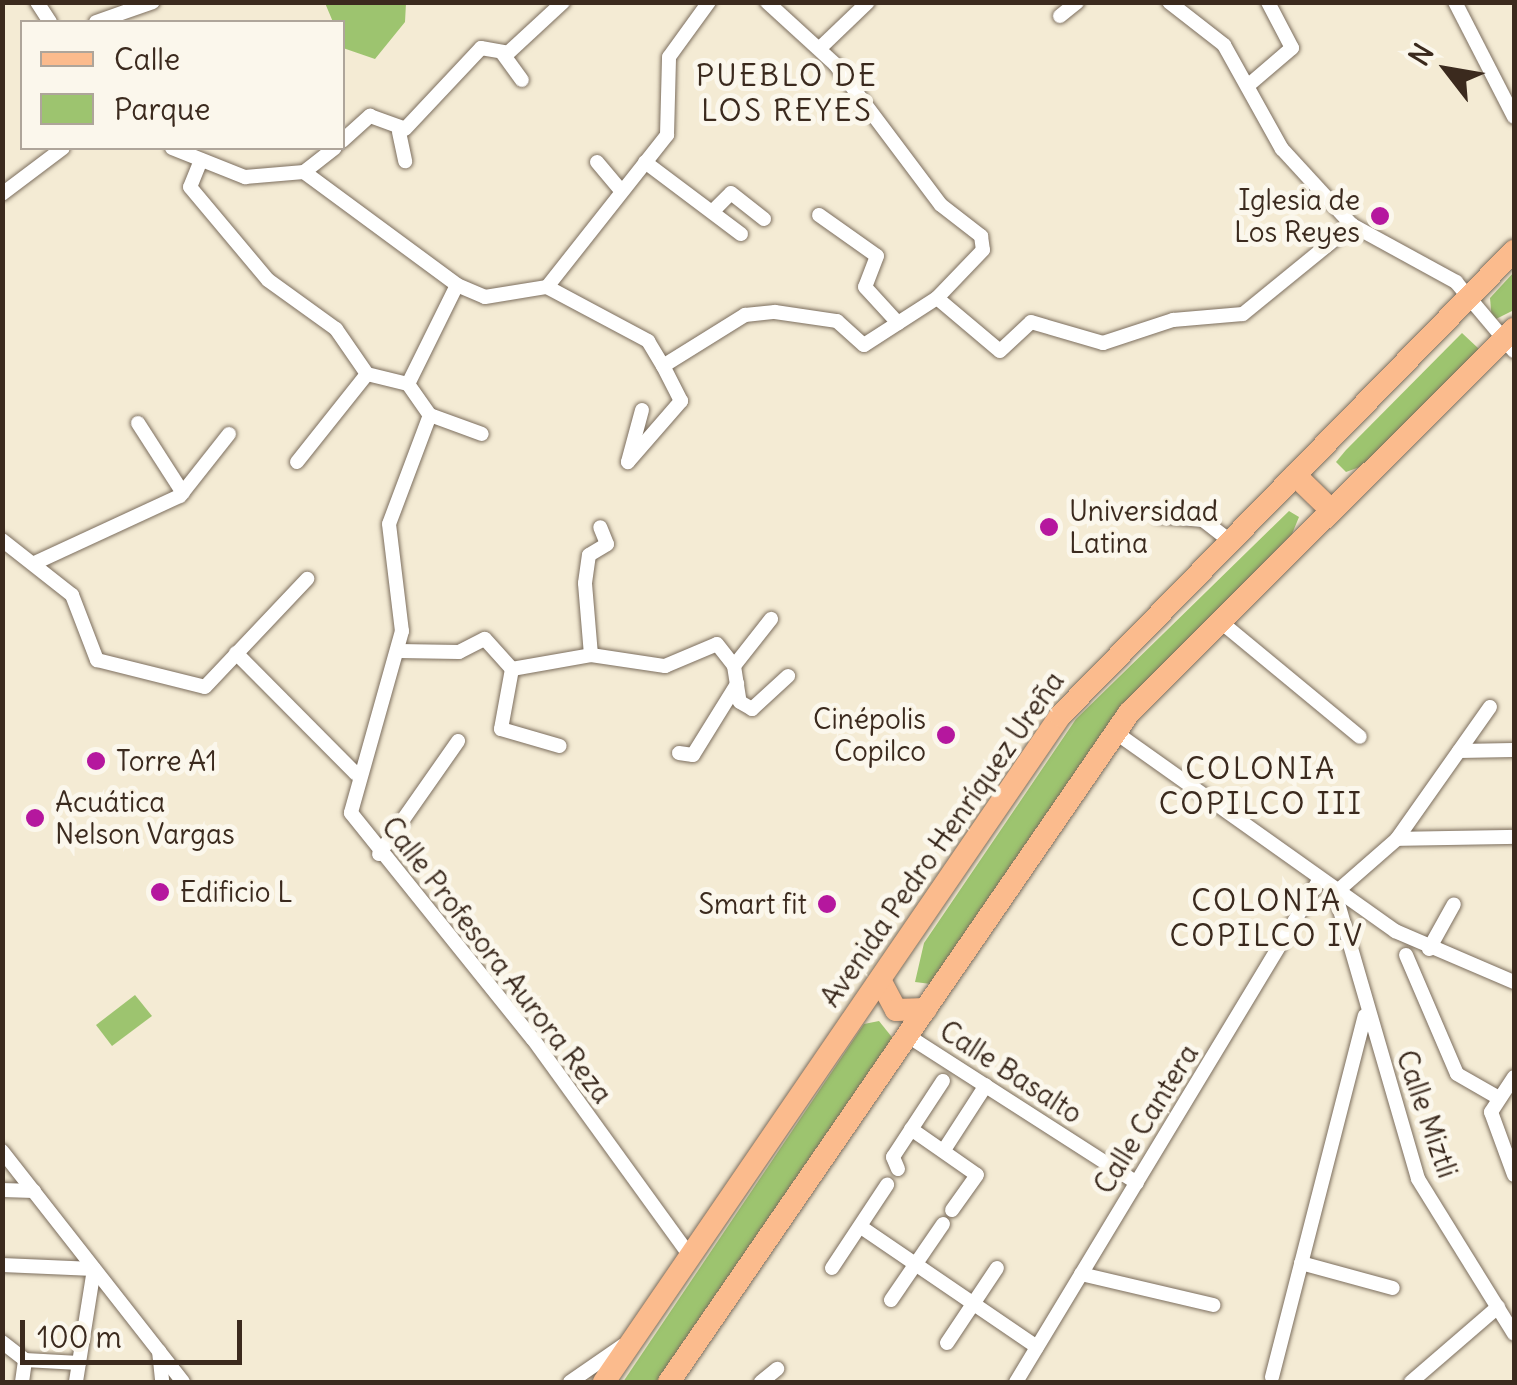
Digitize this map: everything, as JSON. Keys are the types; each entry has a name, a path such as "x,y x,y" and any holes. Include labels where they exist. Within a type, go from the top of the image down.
{"main road":[{"name":"Avenida Pedro Henríquez Ureña","path":"604,1382 1060,716 1228,539 1514,251"},
{"path":"669,1382 1114,732 1330,509 1511,340"},
{"path":"1295,475 1330,509"},
{"path":"880,980 896,1010 926,1009"},
{"path":"854,1018 884,1016 908,1036"}],"street":[{"path":"102,20 153,2"},
{"path":"503,54 564,2"},
{"path":"547,287 620,188 667,135 669,56 709,2"},
{"path":"663,366 746,315 806,311 864,344 937,298 983,250 981,236 941,205 820,48 767,2"},
{"path":"820,48 868,2"},
{"path":"1060,16 1076,2"},
{"path":"1168,2 1224,45 1251,83 1282,149 1352,224 1456,282 1465,302 1511,340"},
{"path":"1251,83 1292,48 1268,2"},
{"path":"1454,2 1514,117"},
{"path":"399,132 481,48 503,54 522,80"},
{"path":"345,138 370,116 399,132 405,161"},
{"path":"2,194 61,150"},
{"path":"177,150 245,177 304,172 332,150"},
{"path":"201,160 190,187 276,288 336,328 367,374 408,384 430,415 482,434"},
{"path":"597,162 620,188"},
{"path":"645,162 716,208 740,234"},
{"path":"304,172 456,284 484,297 547,287 648,341 681,402 628,462 642,410"},
{"path":"716,208 731,193 764,219"},
{"path":"819,215 877,256 864,286 898,323"},
{"path":"937,298 1000,351 1031,322 1103,343 1173,320 1244,314 1352,224"},
{"path":"408,384 456,284"},
{"path":"297,462 367,374"},
{"name":"Calle Profesora Aurora Reza","path":"430,415 389,524 399,652 356,774 350,814 533,1039 690,1256"},
{"path":"138,423 183,493"},
{"path":"37,562 183,493 228,434"},
{"path":"1158,516 1203,520 1228,539"},
{"path":"591,654 585,582 589,555 607,544 600,527"},
{"path":"2,540 37,562 72,596 97,660 205,687 307,579"},
{"path":"734,666 771,618"},
{"path":"1221,622 1360,737"},
{"path":"399,652 460,652 485,640 512,669"},
{"path":"512,669 591,654 665,666 707,642 734,666 740,702 752,708 788,676"},
{"path":"236,653 356,774"},
{"path":"512,669 501,730 560,746"},
{"path":"679,754 693,756 737,684"},
{"path":"1335,893 1397,839 1490,707"},
{"path":"1114,732 1335,893 1429,949 1514,982"},
{"path":"379,854 458,742"},
{"path":"1459,751 1513,750"},
{"path":"1397,839 1514,837"},
{"name":"Calle Cantera","path":"1016,1382 1318,882"},
{"name":"Calle Miztli","path":"1335,893 1366,1016 1418,1179 1514,1334"},
{"path":"1429,949 1454,904"},
{"path":"1406,954 1457,1074 1496,1097"},
{"path":"1272,1377 1366,1016"},
{"name":"Calle Basalto","path":"908,1036 1136,1182"},
{"path":"1514,1077 1496,1097 1492,1126 1514,1174"},
{"path":"898,1170 893,1157 943,1081"},
{"path":"944,1150 986,1085"},
{"path":"912,1129 977,1175 952,1210"},
{"path":"2,1151 183,1382"},
{"path":"832,1268 887,1186"},
{"path":"2,1190 34,1191"},
{"path":"891,1300 943,1224"},
{"path":"861,1226 1037,1348"},
{"path":"1302,1263 1393,1288"},
{"path":"2,1264 94,1269"},
{"path":"947,1343 997,1268"},
{"path":"76,1382 94,1269"},
{"path":"1081,1274 1213,1305"},
{"path":"1411,1382 1498,1307"},
{"path":"570,1382 635,1338"},
{"path":"2,1342 25,1360 79,1364"},
{"path":"159,1351 160,1382"},
{"path":"22,1382 25,1360"},
{"path":"160,1382 170,1367"},
{"path":"761,1382 777,1369"}],"green space":[{"path":"325,3 406,3 405,22 375,59 345,49 345,20 332,20"},
{"path":"1514,272 1514,310 1492,321 1490,298"},
{"path":"1462,333 1479,349 1368,464 1346,472 1336,462 1346,450"},
{"path":"1289,511 1299,517 1292,534 1122,706 931,984 915,982 924,943 1076,719"},
{"path":"135,995 152,1016 112,1046 96,1025"},
{"path":"879,1021 895,1041 661,1382 623,1382 864,1024"}],"place":[{"name":"Iglesia de Los Reyes","path":"1380,216"},
{"name":"Universidad Latina","path":"1049,527"},
{"name":"Cinépolis Copilco","path":"946,735"},
{"name":"Torre A1","path":"96,761"},
{"name":"Acuática Nelson Vargas","path":"35,818"},
{"name":"Edificio L","path":"160,892"},
{"name":"Smart fit","path":"827,904"}],"district":[{"name":"PUEBLO DE LOS REYES","path":"787,92"},
{"name":"COLONIA COPILCO III","path":"1261,785"},
{"name":"COLONIA COPILCO IV","path":"1267,917"}]}
